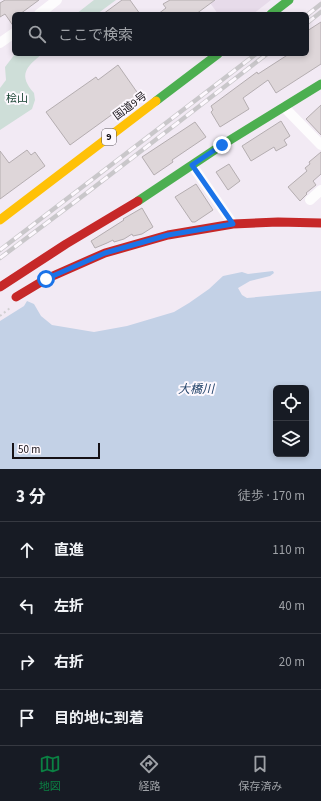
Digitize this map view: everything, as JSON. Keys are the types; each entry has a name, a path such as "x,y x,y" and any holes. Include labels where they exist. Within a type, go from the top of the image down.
{"main road":[{"path":"273,12 289,0"},
{"name":"国道9号","path":"0,220 215,56"},
{"path":"0,287 66,244 142,198 222,145 320,87"},
{"path":"16,297 46,279 105,253 168,235 233,224 278,222 321,223"}],"street":[{"path":"41,12 57,0"},
{"path":"0,44 12,35"},
{"path":"284,107 321,145"},
{"path":"192,165 233,224"},
{"path":"310,200 321,190"}],"shaded area":[{"path":"208,0 271,0 256,12 217,12"}],"green space":[{"path":"94,0 116,0 100,12 79,12"},
{"name":"桧山","path":"13,56 40,56 28,67 25,76 29,87 34,93 35,100 32,109 0,130 0,88 6,80 5,67"}],"water":[{"name":"大橋川","path":"273,271 274,273 270,276 250,281 238,288 242,295 247,298 321,291 321,469 0,469 0,321 24,306 27,301 34,304 41,316 52,325 94,332 127,326 174,312 209,289 223,276 242,272 248,274"}],"building":[{"path":"5,0 39,0 23,12 12,12 12,24 5,14 0,17 0,3"},
{"path":"122,0 130,0 139,12 106,12"},
{"path":"170,0 215,0 199,12 161,12 166,8 163,4"},
{"path":"321,22 321,64 276,93 268,80 243,98 249,109 220,127 211,112 213,110 211,106 257,72 258,74 286,56 309,56 309,30"},
{"path":"118,65 139,95 70,145 46,112 96,77 98,80"},
{"path":"321,105 321,135 306,119"},
{"path":"281,121 290,136 284,140 287,145 276,151 274,147 251,161 242,146"},
{"path":"195,122 206,137 172,160 173,162 154,175 142,157"},
{"path":"27,150 31,155 35,152 45,166 0,199 0,151 9,163"},
{"path":"321,152 321,174 313,181 316,185 306,193 307,194 300,201 288,187 307,171 305,168 310,164 309,162"},
{"path":"229,164 240,181 228,190 216,172"},
{"path":"196,184 213,210 195,222 192,222 175,197"},
{"path":"142,208 153,227 142,234 133,236 132,234 124,239 114,242 113,240 95,248 91,241"}],"railway":[{"path":"309,13 321,4"},
{"path":"309,21 321,12"},
{"path":"0,250 253,56"},
{"path":"0,258 264,56"}],"traffic: fast":[{"path":"274,12 289,0"},
{"path":"156,101 215,56"},
{"path":"138,201 222,145 321,84"}],"traffic: slow":[{"path":"0,220 156,101"}],"traffic: jam":[{"path":"0,287 66,244 138,201"},
{"path":"16,297 46,279 105,253 168,235 233,224 278,222 321,223"}],"route":[{"path":"46,279 105,253 168,235 233,224 192,165 222,145"}]}
